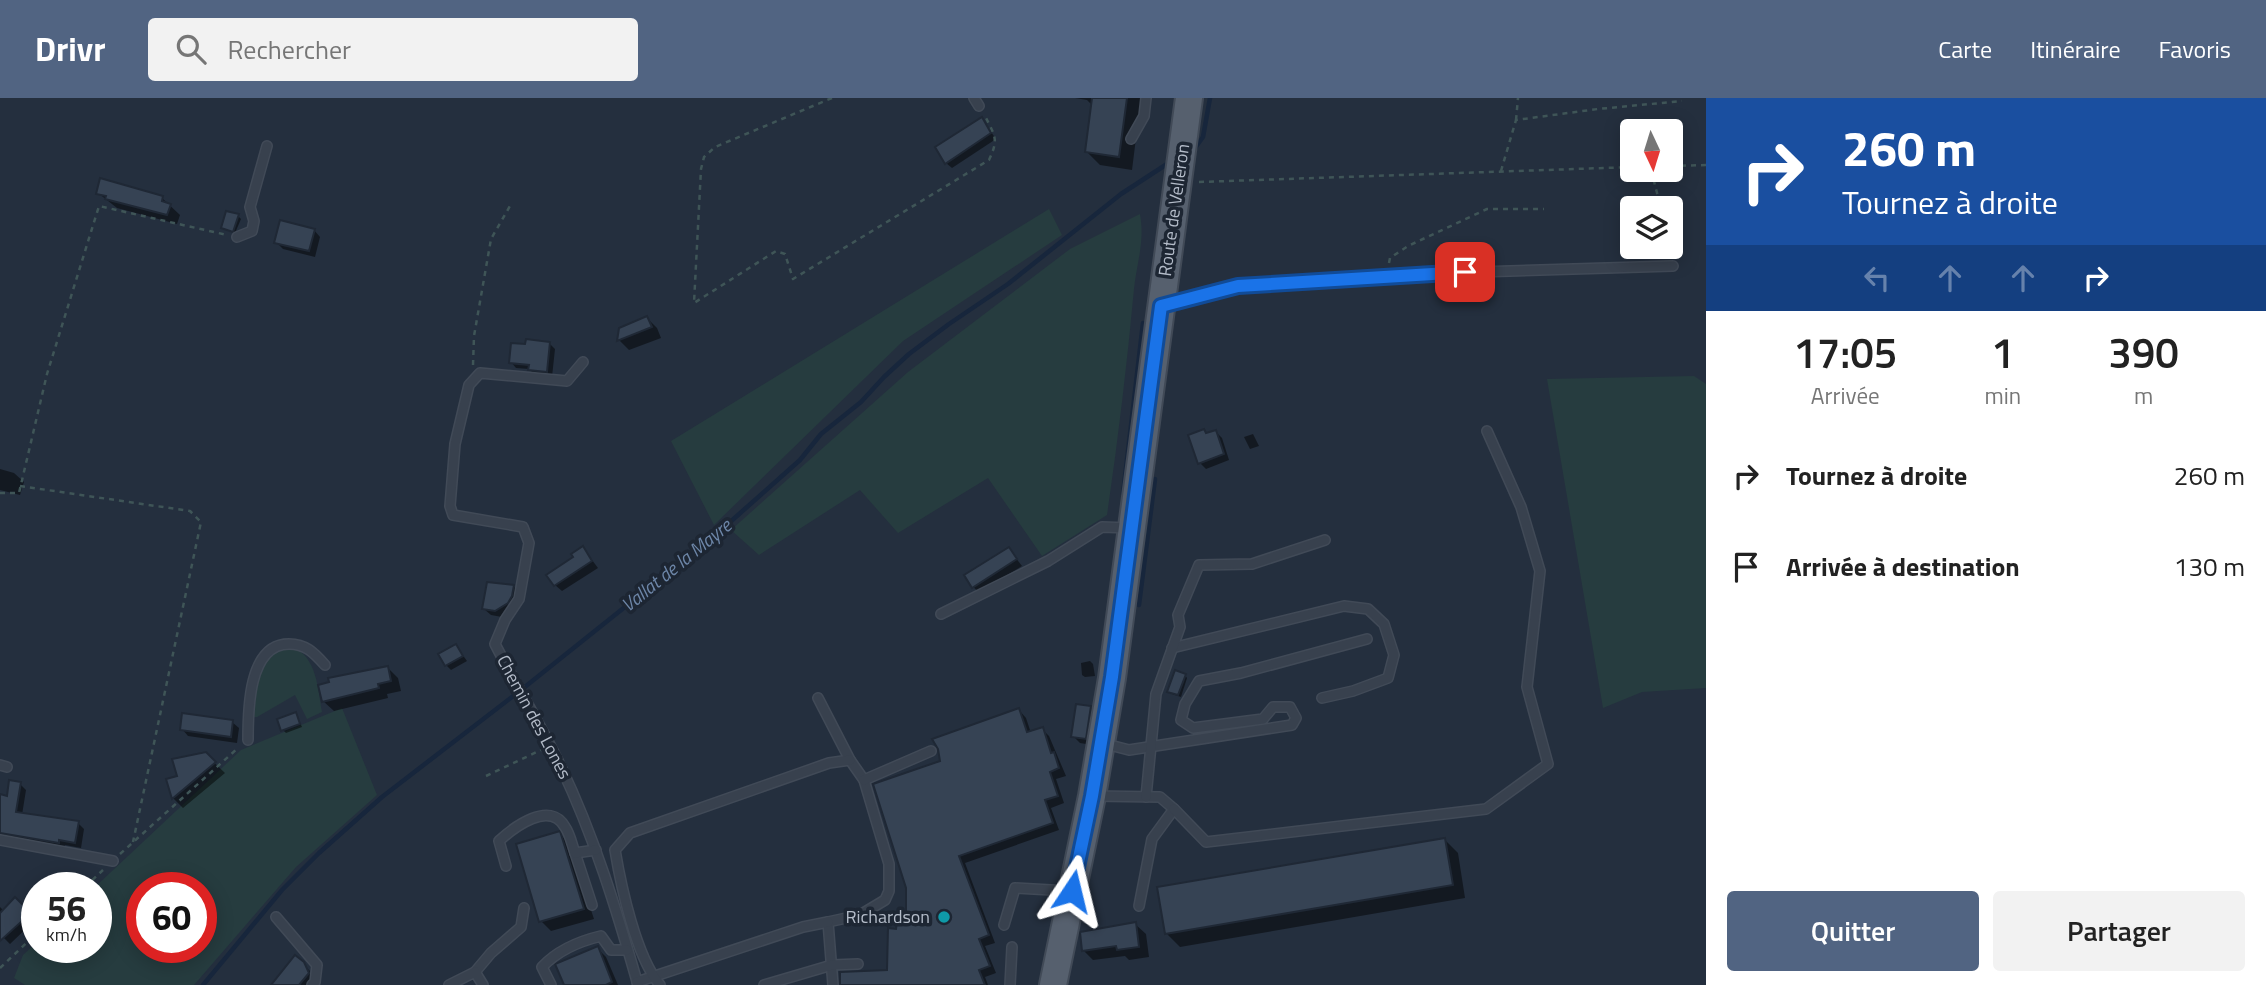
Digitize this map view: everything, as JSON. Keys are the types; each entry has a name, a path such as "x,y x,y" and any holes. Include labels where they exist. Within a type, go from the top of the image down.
{"main road":[{"name":"Route de Velleron","path":"1053,985 1101,742 1189,98"}],"lane":[{"path":"1131,139 1144,116 1146,98"},
{"path":"237,237 252,231 254,221 250,207 267,146"},
{"path":"1161,306 1238,286 1385,276 1673,266"},
{"path":"469,385 480,373 567,381 583,362"},
{"name":"Chemin des Lones","path":"469,385 455,444 450,506 453,514 523,527 529,543 519,599 505,620 495,644 580,808 638,983"},
{"path":"1092,796 1160,797 1206,842 1486,809 1548,764 1527,687 1540,571 1521,507 1487,431"},
{"path":"942,614 1048,561 1102,527 1132,528"},
{"path":"1146,797 1156,694 1180,627 1178,615 1199,565 1252,564 1325,540"},
{"path":"1172,648 1344,606 1368,609 1384,624 1394,655 1388,678 1353,691 1322,698"},
{"path":"1101,742 1129,750 1292,725 1296,718 1290,707 1273,707 1263,719 1193,728 1181,720 1185,704 1199,681 1241,673 1367,639"},
{"path":"248,740 253,681 260,661 271,649 283,644 298,644 313,651 325,665"},
{"path":"638,983 656,981 803,928 860,915 885,900 889,891 889,864 864,779 850,760 818,698"},
{"path":"864,779 931,751"},
{"path":"656,981 620,882 615,850 622,841 630,833 829,763 850,760"},
{"path":"1139,906 1152,839 1174,809"},
{"path":"506,866 499,841 512,830 540,815 555,817 565,825 592,905"},
{"path":"0,840 113,861"},
{"path":"575,853 596,850"},
{"path":"1004,925 1015,888 1072,891"},
{"path":"449,985 475,972 491,953 521,927 524,908"},
{"path":"276,917 317,965 315,982 312,985"},
{"path":"828,922 833,985"},
{"path":"551,985 542,967 552,956 577,944 601,936 611,950 627,950"},
{"path":"1010,985 1012,947"},
{"path":"764,985 832,965 858,964"},
{"path":"475,972 483,985"}],"path":[{"path":"832,98 715,147 704,157 701,169 694,303 776,251 785,254 793,279 989,160 996,137 977,102"},
{"path":"1501,171 1516,120 1518,98"},
{"path":"1516,120 1682,101"},
{"path":"1684,166 1706,165"},
{"path":"1178,183 1620,167"},
{"path":"0,493 19,493 47,374 99,206 237,237"},
{"path":"469,385 474,336 491,239 510,206"},
{"path":"1385,276 1390,257 1487,209 1544,209"},
{"path":"20,486 190,511 201,522 133,842"},
{"path":"101,872 248,740"},
{"path":"486,776 550,746"},
{"path":"0,968 21,948"}],"green space":[{"path":"1049,209 1062,235 903,341 714,525 671,441"},
{"path":"1140,214 1141,243 1107,515 1042,556 988,478 898,533 860,490 759,555 731,530 908,372 1070,249"},
{"path":"1694,376 1706,384 1706,688 1642,692 1603,708 1547,379"},
{"path":"292,647 307,658 311,666 322,712 307,719 295,695 253,717 254,690 259,671 269,656 276,651"},
{"path":"342,708 377,795 296,867 217,958 217,872 126,872 126,963 213,963 194,985 25,985 14,978 21,960 21,963 112,963 111,872 241,750"}],"building":[{"path":"1092,98 1127,98 1119,157 1085,152"},
{"path":"982,117 991,133 945,164 935,147"},
{"path":"100,178 163,196 162,201 171,204 167,215 105,199 106,196 96,194"},
{"path":"226,211 239,214 233,232 221,228"},
{"path":"280,220 315,229 309,251 274,243"},
{"path":"647,316 652,327 617,341 619,328"},
{"path":"526,339 550,342 547,372 528,370 529,365 509,363 511,343 525,344"},
{"path":"1204,429 1206,433 1216,430 1224,454 1198,464 1188,435"},
{"path":"583,546 592,561 554,586 546,575 573,557 571,554"},
{"path":"1009,547 1017,559 972,588 964,575"},
{"path":"487,582 514,585 508,603 495,611 482,609"},
{"path":"456,644 463,656 445,666 438,654"},
{"path":"388,666 391,681 378,684 379,688 322,702 318,685 329,682 328,678"},
{"path":"1175,670 1186,674 1178,695 1167,692"},
{"path":"1076,704 1091,706 1086,739 1071,737"},
{"path":"1019,708 1027,732 1043,727 1059,768 1050,772 1058,796 1045,800 1053,823 959,856 989,935 979,939 990,966 979,970 985,985 840,985 840,972 887,970 888,928 896,929 897,922 906,921 906,888 873,784 940,761 938,749 932,739"},
{"path":"296,712 300,724 281,731 277,719"},
{"path":"182,713 233,720 231,737 180,730"},
{"path":"206,752 216,762 172,799 166,779 177,776 172,759"},
{"path":"9,780 21,782 16,812 79,821 75,843 59,840 59,843 0,833 0,794 7,796"},
{"path":"560,831 584,909 539,922 516,844"},
{"path":"1445,838 1453,885 1165,934 1157,887"},
{"path":"15,897 21,903 21,922 0,941 0,913"},
{"path":"1136,922 1139,947 1117,950 1116,946 1082,951 1080,932"},
{"path":"598,946 612,982 606,985 564,985 555,964"},
{"path":"295,955 304,962 309,973 299,985 271,985"}],"waterway":[{"name":"Vallat de la Mayre","path":"1195,148 1203,137 1210,98"},
{"name":"Vallat de la Mayre","path":"203,985 282,890 382,797 720,531 800,460 821,434 861,402 909,354 1008,284 1121,194 1167,164"},
{"path":"1123,494 1143,323"},
{"path":"1139,605 1155,479"}],"place":[{"name":"Richardson","path":"944,917"}],"route":[{"path":"1072,891 1092,796 1112,677 1161,306 1238,286 1465,272"}]}
